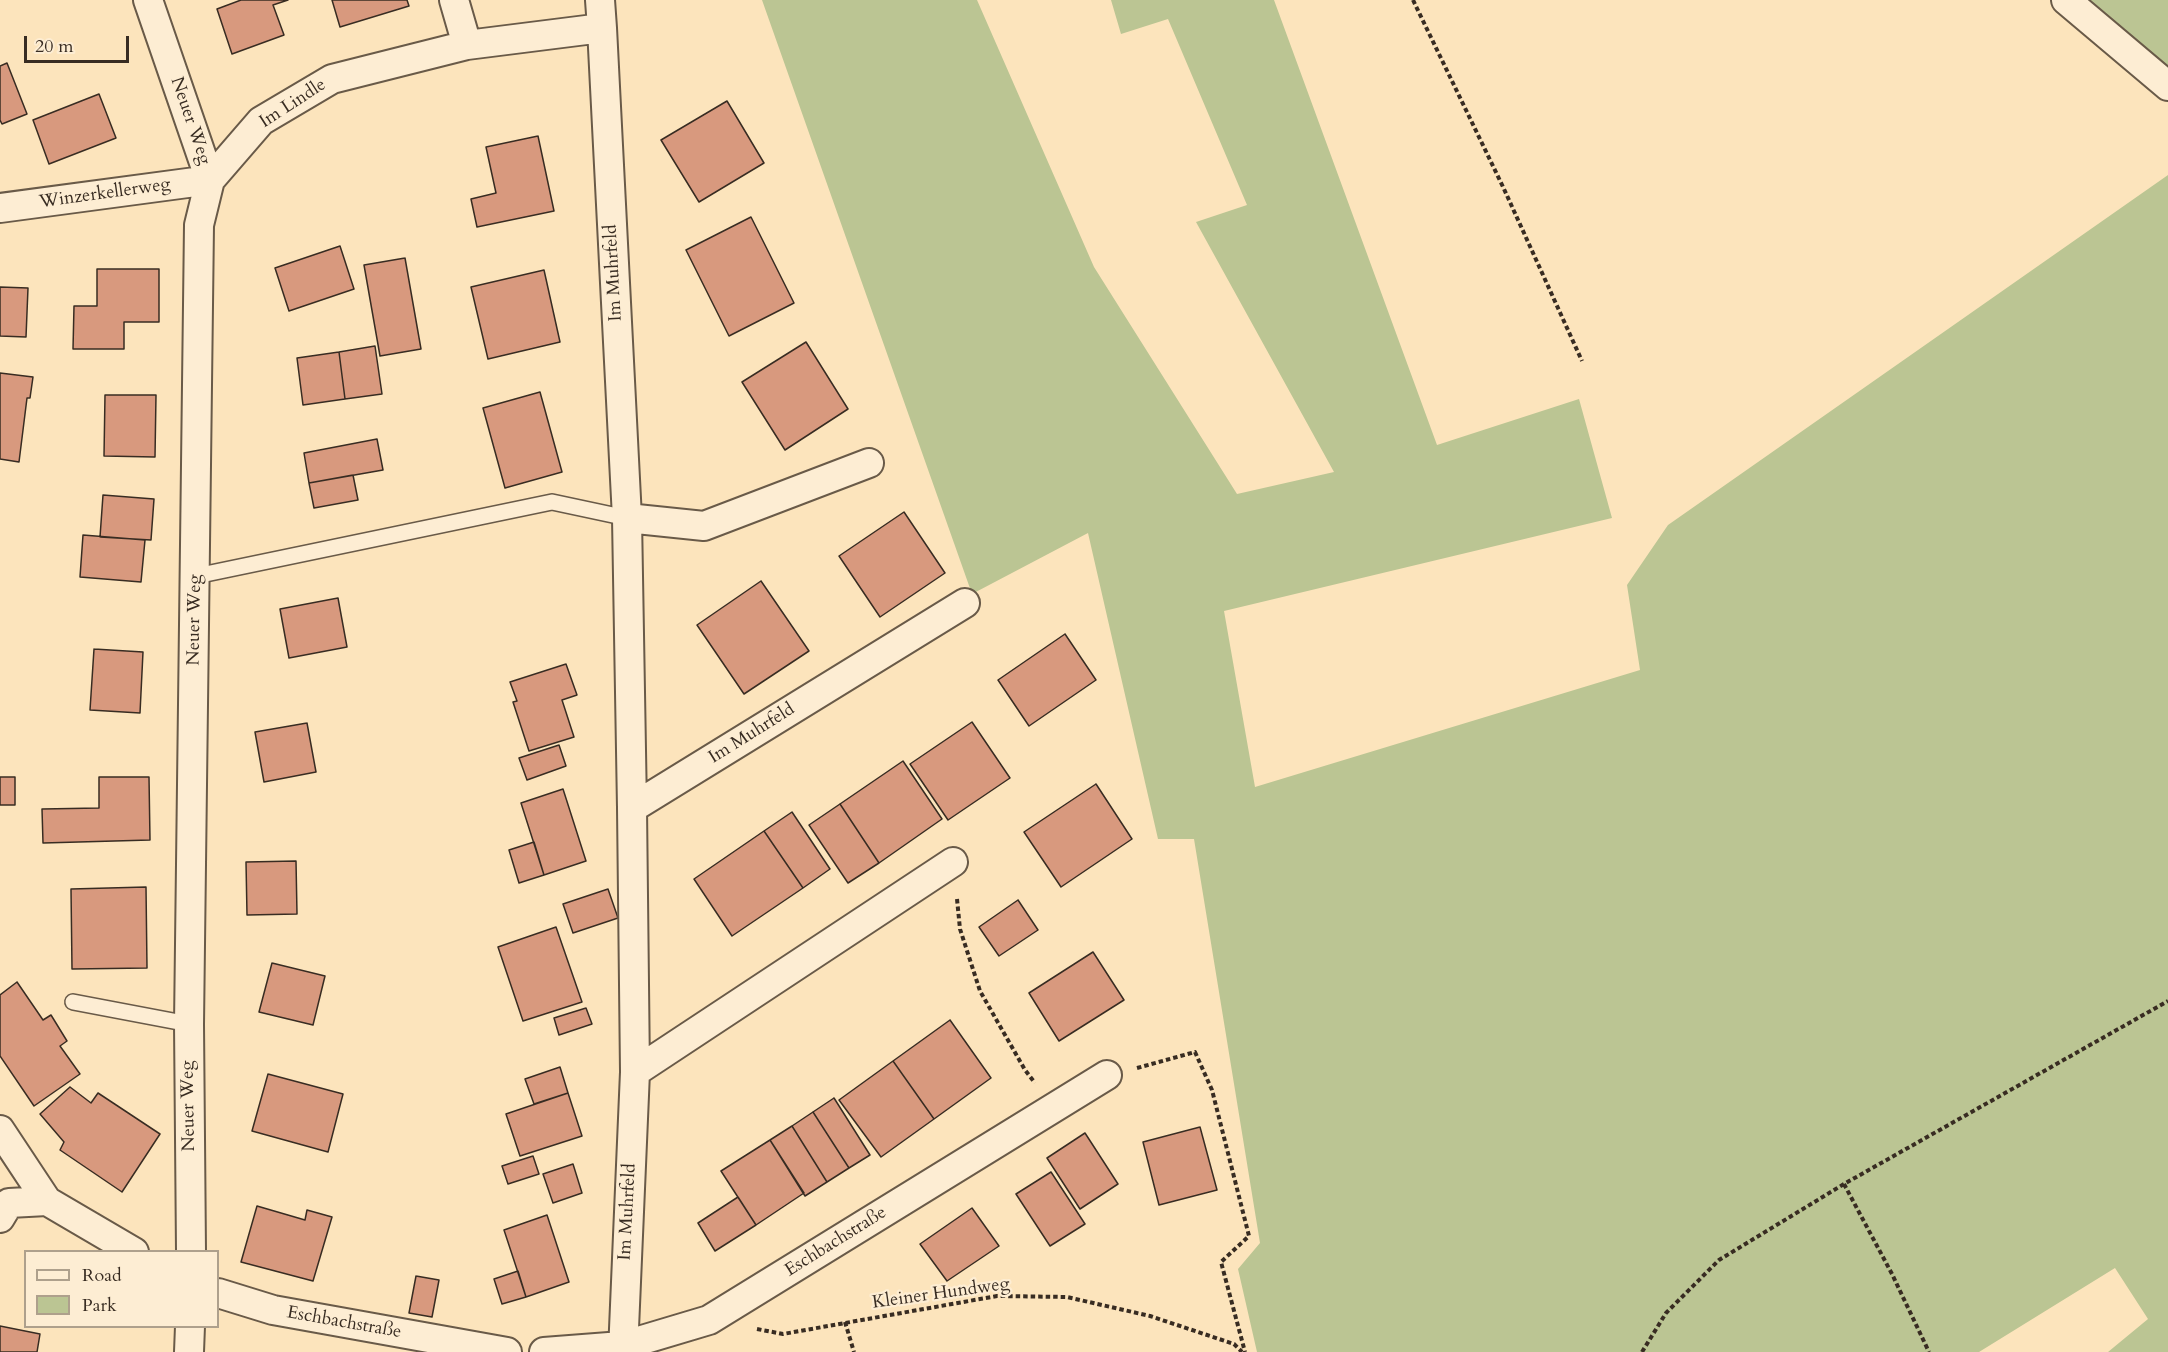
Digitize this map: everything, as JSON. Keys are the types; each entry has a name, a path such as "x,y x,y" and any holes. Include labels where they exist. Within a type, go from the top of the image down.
{"street":[{"name":"Neuer Weg","path":"148,0 210,180 200,225 189,1024 191,1250"},
{"path":"454,0 467,45"},
{"path":"600,0 602,28"},
{"path":"2066,0 2168,86"},
{"name":"Im Lindle","path":"210,180 261,121 332,79 467,45 602,28"},
{"name":"Im Muhrfeld","path":"602,28 627,518 632,808 635,1072 622,1349"},
{"name":"Winzerkellerweg","path":"0,208 210,180"},
{"path":"627,518 704,526 868,464"},
{"name":"Im Muhrfeld","path":"632,808 965,603"},
{"path":"635,1072 953,862"},
{"name":"Eschbachstraße","path":"544,1352 622,1349 709,1320 1107,1075"},
{"path":"0,1130 47,1201 132,1250"},
{"path":"3,1208 47,1201"},
{"name":"Eschbachstraße","path":"219,1293 273,1310 507,1352"},
{"path":"189,1352 190,1328"}],"lane":[{"path":"196,576 552,502 627,518"},
{"path":"74,1002 189,1024"}],"path":[{"path":"1413,0 1504,189 1582,362"},
{"path":"953,862 960,929 980,991 1025,1070 1055,1107"},
{"path":"1642,1352 1666,1313 1719,1260 1844,1184 2168,1001"},
{"path":"1107,1075 1195,1052 1212,1090 1249,1236 1221,1262 1244,1352"},
{"path":"1844,1184 1892,1274 1929,1352"},
{"name":"Kleiner Hundweg","path":"709,1320 783,1334 997,1296 1067,1297 1150,1316 1234,1344 1244,1352"},
{"path":"845,1322 854,1352"}],"green space":[{"path":"762,0 977,0 1094,267 1237,494 1334,472 1196,222 1247,205 1168,19 1121,34 1111,0 1274,0 1437,445 1579,399 1612,518 1224,611 1255,787 1640,670 1627,585 1668,525 2168,175 2168,1352 2108,1352 2148,1319 2115,1268 1979,1352 1257,1352 1238,1269 1260,1243 1194,839 1158,839 1088,533 972,594"},
{"path":"2084,0 2168,0 2168,72"}],"building":[{"path":"241,0 288,0 273,5 284,35 232,54 217,9"},
{"path":"332,0 407,0 409,6 340,27"},
{"path":"7,63 27,114 2,124 0,120 0,66"},
{"path":"99,94 116,138 49,164 33,120"},
{"path":"727,101 764,163 699,202 661,140"},
{"path":"538,136 554,211 477,227 471,199 496,193 486,147"},
{"path":"751,217 794,303 729,336 686,250"},
{"path":"340,246 354,289 289,311 275,268"},
{"path":"405,258 421,349 380,356 364,265"},
{"path":"97,269 159,269 159,322 124,322 124,349 73,349 74,306 97,306"},
{"path":"544,270 560,342 488,359 471,287"},
{"path":"0,287 28,288 26,337 0,336"},
{"path":"806,342 848,409 785,450 742,382"},
{"path":"375,346 382,394 345,399 339,352"},
{"path":"339,352 345,399 303,405 297,358"},
{"path":"0,373 33,377 30,398 27,398 19,462 0,459"},
{"path":"540,392 562,472 505,488 483,408"},
{"path":"105,395 156,395 155,457 104,456"},
{"path":"377,439 383,470 309,483 304,453"},
{"path":"353,475 358,500 314,508 309,483"},
{"path":"103,495 154,499 151,540 100,537"},
{"path":"904,512 945,573 880,617 839,556"},
{"path":"83,535 145,540 141,582 80,577"},
{"path":"761,581 809,651 744,694 697,625"},
{"path":"338,598 347,647 289,658 280,609"},
{"path":"1065,634 1096,680 1029,726 998,680"},
{"path":"94,649 143,652 140,713 90,710"},
{"path":"566,664 577,695 562,700 574,737 529,751 513,702 517,701 510,682"},
{"path":"972,722 1010,778 948,820 910,764"},
{"path":"307,723 316,772 264,782 255,732"},
{"path":"559,745 566,766 527,780 519,758"},
{"path":"903,761 942,819 879,863 840,804"},
{"path":"0,777 15,777 15,805 0,805"},
{"path":"99,777 149,777 150,840 43,843 42,809 99,808"},
{"path":"1096,784 1132,839 1061,887 1024,832"},
{"path":"563,789 586,861 544,875 521,803"},
{"path":"840,804 879,863 848,883 809,825"},
{"path":"792,812 830,869 803,888 764,831"},
{"path":"764,831 803,888 732,936 694,879"},
{"path":"534,842 544,875 519,883 509,850"},
{"path":"296,861 297,914 247,915 246,862"},
{"path":"146,887 147,968 72,969 71,889"},
{"path":"608,889 618,918 573,933 563,904"},
{"path":"1018,900 1038,930 999,956 979,927"},
{"path":"556,927 582,1002 523,1021 498,947"},
{"path":"1093,952 1124,1000 1059,1041 1029,993"},
{"path":"272,963 325,976 313,1025 259,1012"},
{"path":"17,982 43,1020 51,1015 67,1041 60,1046 80,1074 34,1106 0,1056 0,995"},
{"path":"586,1008 592,1024 559,1035 554,1018"},
{"path":"950,1020 991,1078 934,1119 893,1061"},
{"path":"893,1061 934,1119 881,1157 839,1100"},
{"path":"560,1067 568,1093 534,1104 525,1079"},
{"path":"268,1074 343,1094 328,1152 252,1131"},
{"path":"70,1087 91,1103 98,1093 160,1134 122,1192 60,1150 64,1142 40,1114"},
{"path":"568,1093 582,1136 520,1156 506,1114"},
{"path":"834,1098 870,1155 849,1168 813,1112"},
{"path":"813,1112 849,1168 827,1182 792,1126"},
{"path":"792,1126 827,1182 805,1196 770,1140"},
{"path":"1200,1127 1217,1190 1159,1205 1143,1142"},
{"path":"1085,1133 1118,1184 1080,1209 1047,1158"},
{"path":"770,1140 804,1193 756,1225 721,1171"},
{"path":"533,1156 539,1174 508,1184 502,1166"},
{"path":"573,1164 582,1193 553,1203 543,1174"},
{"path":"1051,1172 1085,1224 1050,1246 1016,1194"},
{"path":"738,1197 756,1225 715,1251 698,1223"},
{"path":"257,1206 305,1220 307,1210 332,1217 313,1281 241,1262"},
{"path":"972,1208 999,1246 947,1281 920,1244"},
{"path":"547,1215 569,1282 526,1297 504,1230"},
{"path":"518,1271 526,1297 502,1304 494,1279"},
{"path":"416,1276 439,1280 432,1317 409,1313"},
{"path":"0,1326 40,1334 37,1352 0,1352"}]}
